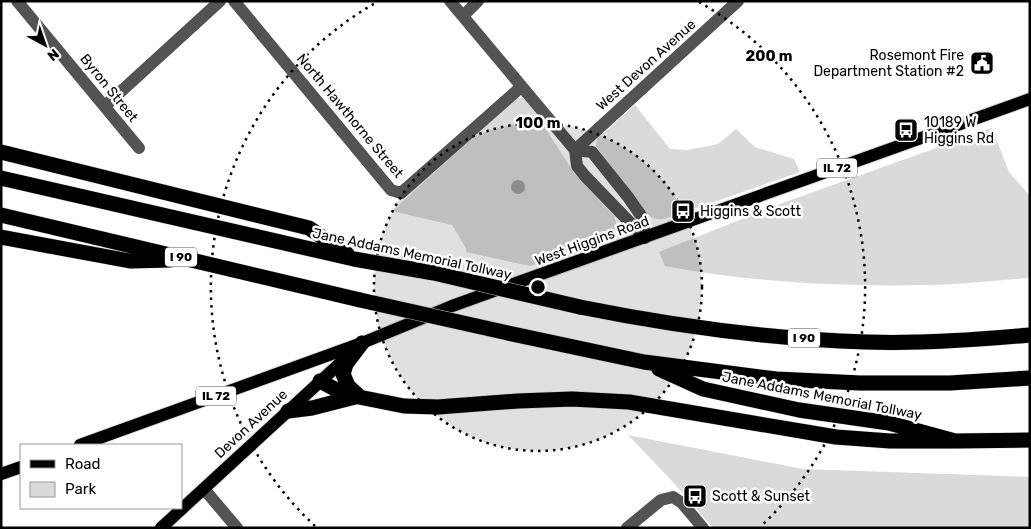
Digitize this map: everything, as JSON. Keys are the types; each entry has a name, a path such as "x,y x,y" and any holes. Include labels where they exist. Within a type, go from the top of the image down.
{"highway":[{"path":"1,152 309,228 354,259"},
{"name":"Jane Addams Memorial Tollway","path":"1,178 354,259 434,273 632,318 769,336 867,342 934,342 1030,335"},
{"name":"Jane Addams Memorial Tollway","path":"1,215 360,300 644,362 776,379 860,383 950,383 1030,378"},
{"path":"1,237 130,261 192,260"},
{"path":"359,396 348,386 343,374 346,364 362,343"},
{"name":"Jane Addams Memorial Tollway","path":"644,362 703,389 799,410 889,423 955,441 1030,440"},
{"path":"320,381 344,394 404,406 438,407 527,400 572,399 629,402 836,437 890,441 955,441"},
{"path":"288,410 312,408 359,396"}],"main road":[{"name":"West Higgins Road","path":"83,444 362,343 452,306 1030,99"},
{"name":"Devon Avenue","path":"182,509 362,343"},
{"path":"300,366 320,381"},
{"path":"1,474 20,467"},
{"name":"Devon Avenue","path":"161,528 182,509"}],"street":[{"name":"Byron Street","path":"17,1 139,148"},
{"path":"105,106 220,1"},
{"name":"North Hawthorne Street","path":"234,1 391,190 401,192 521,87"},
{"path":"450,1 575,150 577,166 645,238"},
{"path":"463,16 478,1"},
{"name":"West Devon Avenue","path":"575,150 738,1"},
{"path":"575,150 592,152 628,197 642,217 645,238"},
{"path":"204,489 237,528"},
{"path":"627,528 661,500 673,497 682,503 703,528"}],"green space":[{"path":"517,98 528,101 574,173 614,216 616,228 609,238 530,266 466,252 466,248 452,225 392,211"},
{"path":"635,105 670,149 688,150 718,144 736,129 755,147 794,159 800,172 674,216 656,219 645,212 596,146 597,139"},
{"path":"992,128 1009,172 1030,196 1030,278 940,285 863,285 762,280 665,266 659,252 777,205"},
{"path":"628,435 803,469 1030,477 1030,528 713,528"}],"shaded area":[{"path":"515,180 521,180 525,187 521,194 515,194 511,190 511,184"}],"place":[{"name":"Rosemont Fire Department Station #2","path":"982,63"},
{"name":"10189 W Higgins Rd","path":"906,130"},
{"name":"Higgins & Scott","path":"683,211"},
{"name":"Scott & Sunset","path":"695,496"}]}
